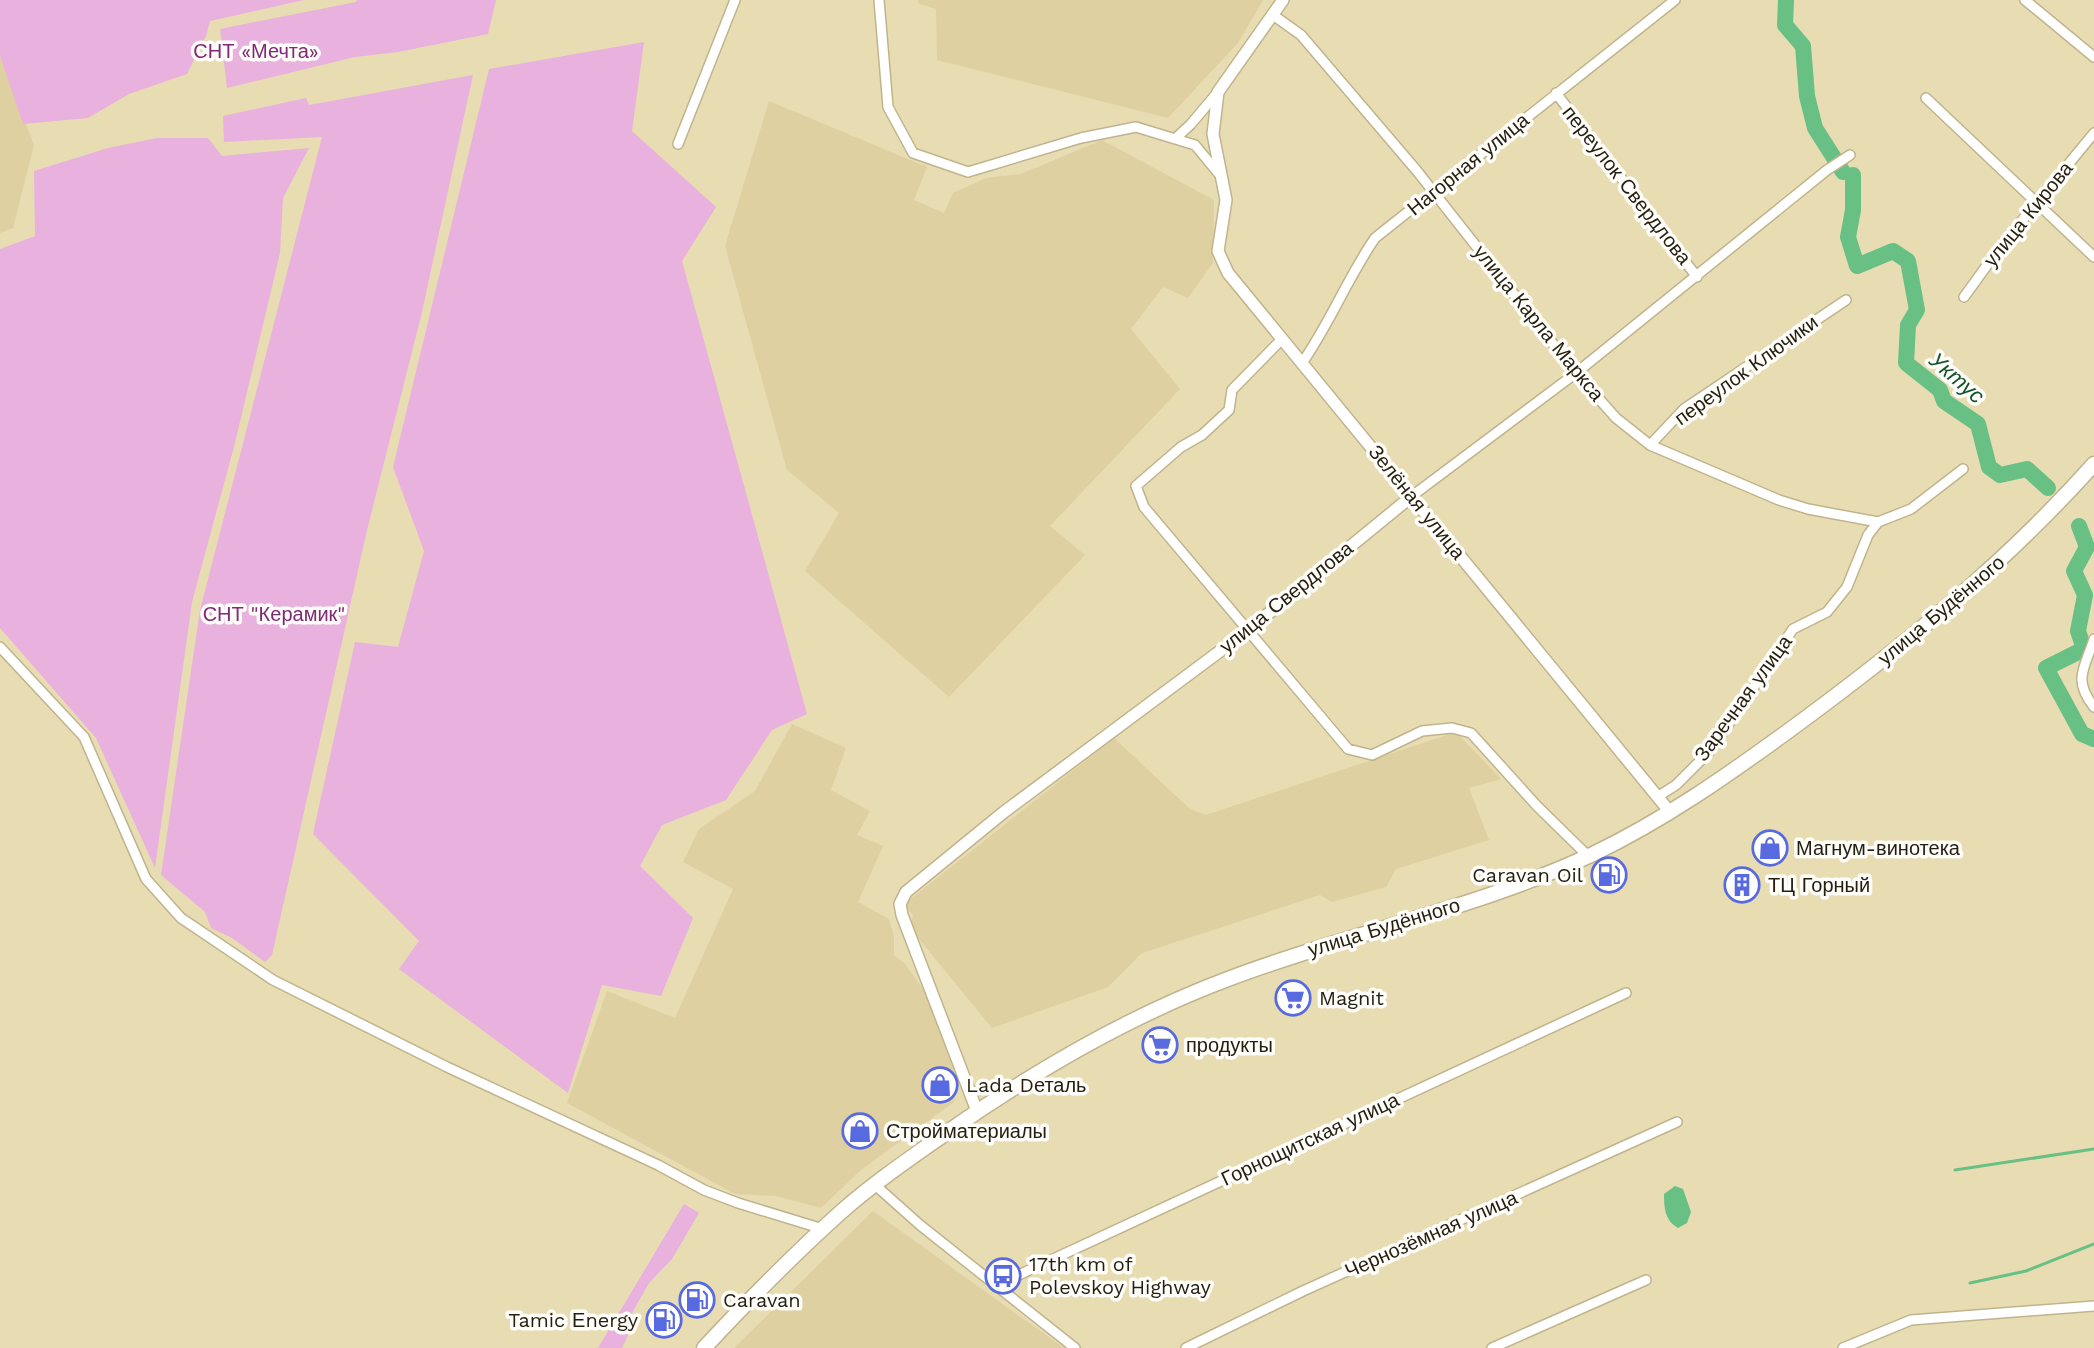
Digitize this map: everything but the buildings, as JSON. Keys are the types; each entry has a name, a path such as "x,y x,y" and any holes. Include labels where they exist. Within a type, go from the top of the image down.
{"main road":[{"name":"улица Будённого","path":"704,1348 823,1229 874,1184 1034,1075 1171,1002 1286,957 1447,909 1588,856 1670,812 1833,698 1950,606 2042,522 2094,464"}],"street":[{"path":"678,144 735,0"},
{"path":"879,0 888,107 913,153 968,172 1081,138 1136,127 1195,145 1219,174"},
{"path":"1175,139 1218,92 1283,0"},
{"name":"Нагорная улица","path":"1302,363 1325,330 1358,263 1375,238 1675,0"},
{"path":"2025,0 2094,57"},
{"name":"улица Карла Маркса","path":"1273,15 1301,35 1434,191 1576,373 1616,418 1650,445 1779,500 1808,509 1878,522"},
{"name":"Зелёная улица","path":"1218,92 1213,134 1226,200 1218,251 1228,273 1670,812"},
{"name":"переулок Свердлова","path":"1556,93 1697,277"},
{"path":"1926,98 2094,257"},
{"name":"улица Кирова","path":"1964,297 1985,266 2094,133"},
{"name":"улица Свердлова","path":"977,1111 902,915 902,897 911,887 1004,812 1247,631 1412,496 1576,373 1827,170 1850,155"},
{"name":"переулок Ключики","path":"1650,445 1684,409 1846,300"},
{"path":"1282,339 1232,390 1229,410 1136,486 1144,507 1348,749 1372,755 1422,731 1452,728 1471,733 1537,806 1588,856"},
{"path":"1878,522 1911,509 1963,469"},
{"name":"Заречная улица","path":"1657,797 1676,785 1711,750 1793,629 1827,612 1847,587 1868,535 1878,522"},
{"path":"2094,639 2080,672 2082,686 2094,707"},
{"path":"0,647 84,737 146,879 181,918 273,980 447,1067 658,1165 704,1190 823,1229"},
{"name":"Горнощитская улица","path":"995,1286 1626,993"},
{"name":"Чернозёмная улица","path":"1186,1348 1303,1291 1677,1122"},
{"path":"874,1184 920,1225 1075,1348"},
{"path":"1492,1348 1646,1280"},
{"path":"1843,1348 1911,1320 2094,1306"}],"shaded area":[{"path":"918,0 1263,0 1238,43 1168,118 937,60 936,9 918,3"},
{"path":"0,57 34,145 13,228 0,233"},
{"path":"769,101 927,167 914,200 944,213 953,193 986,178 1021,174 1102,140 1214,200 1213,263 1188,298 1163,287 1131,329 1180,389 1050,526 1085,555 949,697 805,571 839,513 787,470 725,246"},
{"path":"792,724 846,748 831,790 870,811 857,835 883,846 858,902 889,919 894,936 894,955 905,964 925,992 958,1082 954,1102 861,1170 821,1208 776,1196 735,1194 567,1103 607,991 675,1018 733,889 683,862 699,829 755,791"},
{"path":"1450,734 1459,735 1501,779 1469,788 1489,840 1396,869 1386,887 1332,902 1320,895 1142,953 1108,987 992,1028 910,928 913,915 903,905 1114,738 1190,809 1206,815"},
{"path":"1675,1186 1683,1189 1691,1212 1687,1223 1678,1228 1668,1218 1664,1204 1664,1194"},
{"path":"873,1211 1064,1348 734,1348"}],"green space":[{"path":"0,0 304,0 210,21 187,74 129,94 88,118 23,124 0,56"},
{"name":"СНТ «Мечта»","path":"357,0 496,0 488,34 398,52 355,57 227,88 220,29"},
{"path":"644,42 632,131 716,207 682,261 807,714 772,730 726,800 662,825 640,866 693,918 661,996 602,985 568,1093 399,969 419,941 313,834 355,642 398,647 424,551 393,467 489,69"},
{"name":"СНТ \"Керамик\"","path":"473,75 422,312 367,530 272,955 265,962 232,938 211,928 205,912 161,875 200,610 322,137 224,142 223,116 306,98 309,105"},
{"path":"157,138 208,138 222,156 309,148 283,198 280,253 235,443 192,602 155,868 96,738 0,628 0,249 35,236 34,171 108,148"},
{"path":"684,1204 699,1213 672,1259 649,1283 628,1320 629,1333 622,1348 598,1348"}],"waterway":[{"name":"Уктус","path":"1786,0 1785,25 1803,46 1807,96 1815,128 1843,172"},
{"name":"Уктус","path":"1853,175 1853,210 1848,237 1857,266 1893,251 1908,261 1917,310 1908,325 1906,363 1940,390 1944,401 1978,424 1989,467 2000,475 2027,469 2048,488"},
{"name":"Уктус","path":"2079,526 2087,547 2074,571 2085,595 2078,631 2084,649 2046,668 2082,734 2094,739"},
{"path":"1955,1170 2094,1149"},
{"path":"1970,1283 2026,1271 2094,1244"}],"place":[{"name":"Магнум-винотека","path":"1770,848"},
{"name":"Caravan Oil","path":"1609,875"},
{"name":"ТЦ Горный","path":"1742,885"},
{"name":"Magnit","path":"1293,998"},
{"name":"продукты","path":"1160,1045"},
{"name":"Lada Dеталь","path":"940,1085"},
{"name":"Стройматериалы","path":"860,1131"},
{"name":"17th km of Polevskoy Highway","path":"1003,1276"},
{"name":"Caravan","path":"697,1300"},
{"name":"Tamic Еnergy","path":"664,1320"}]}
